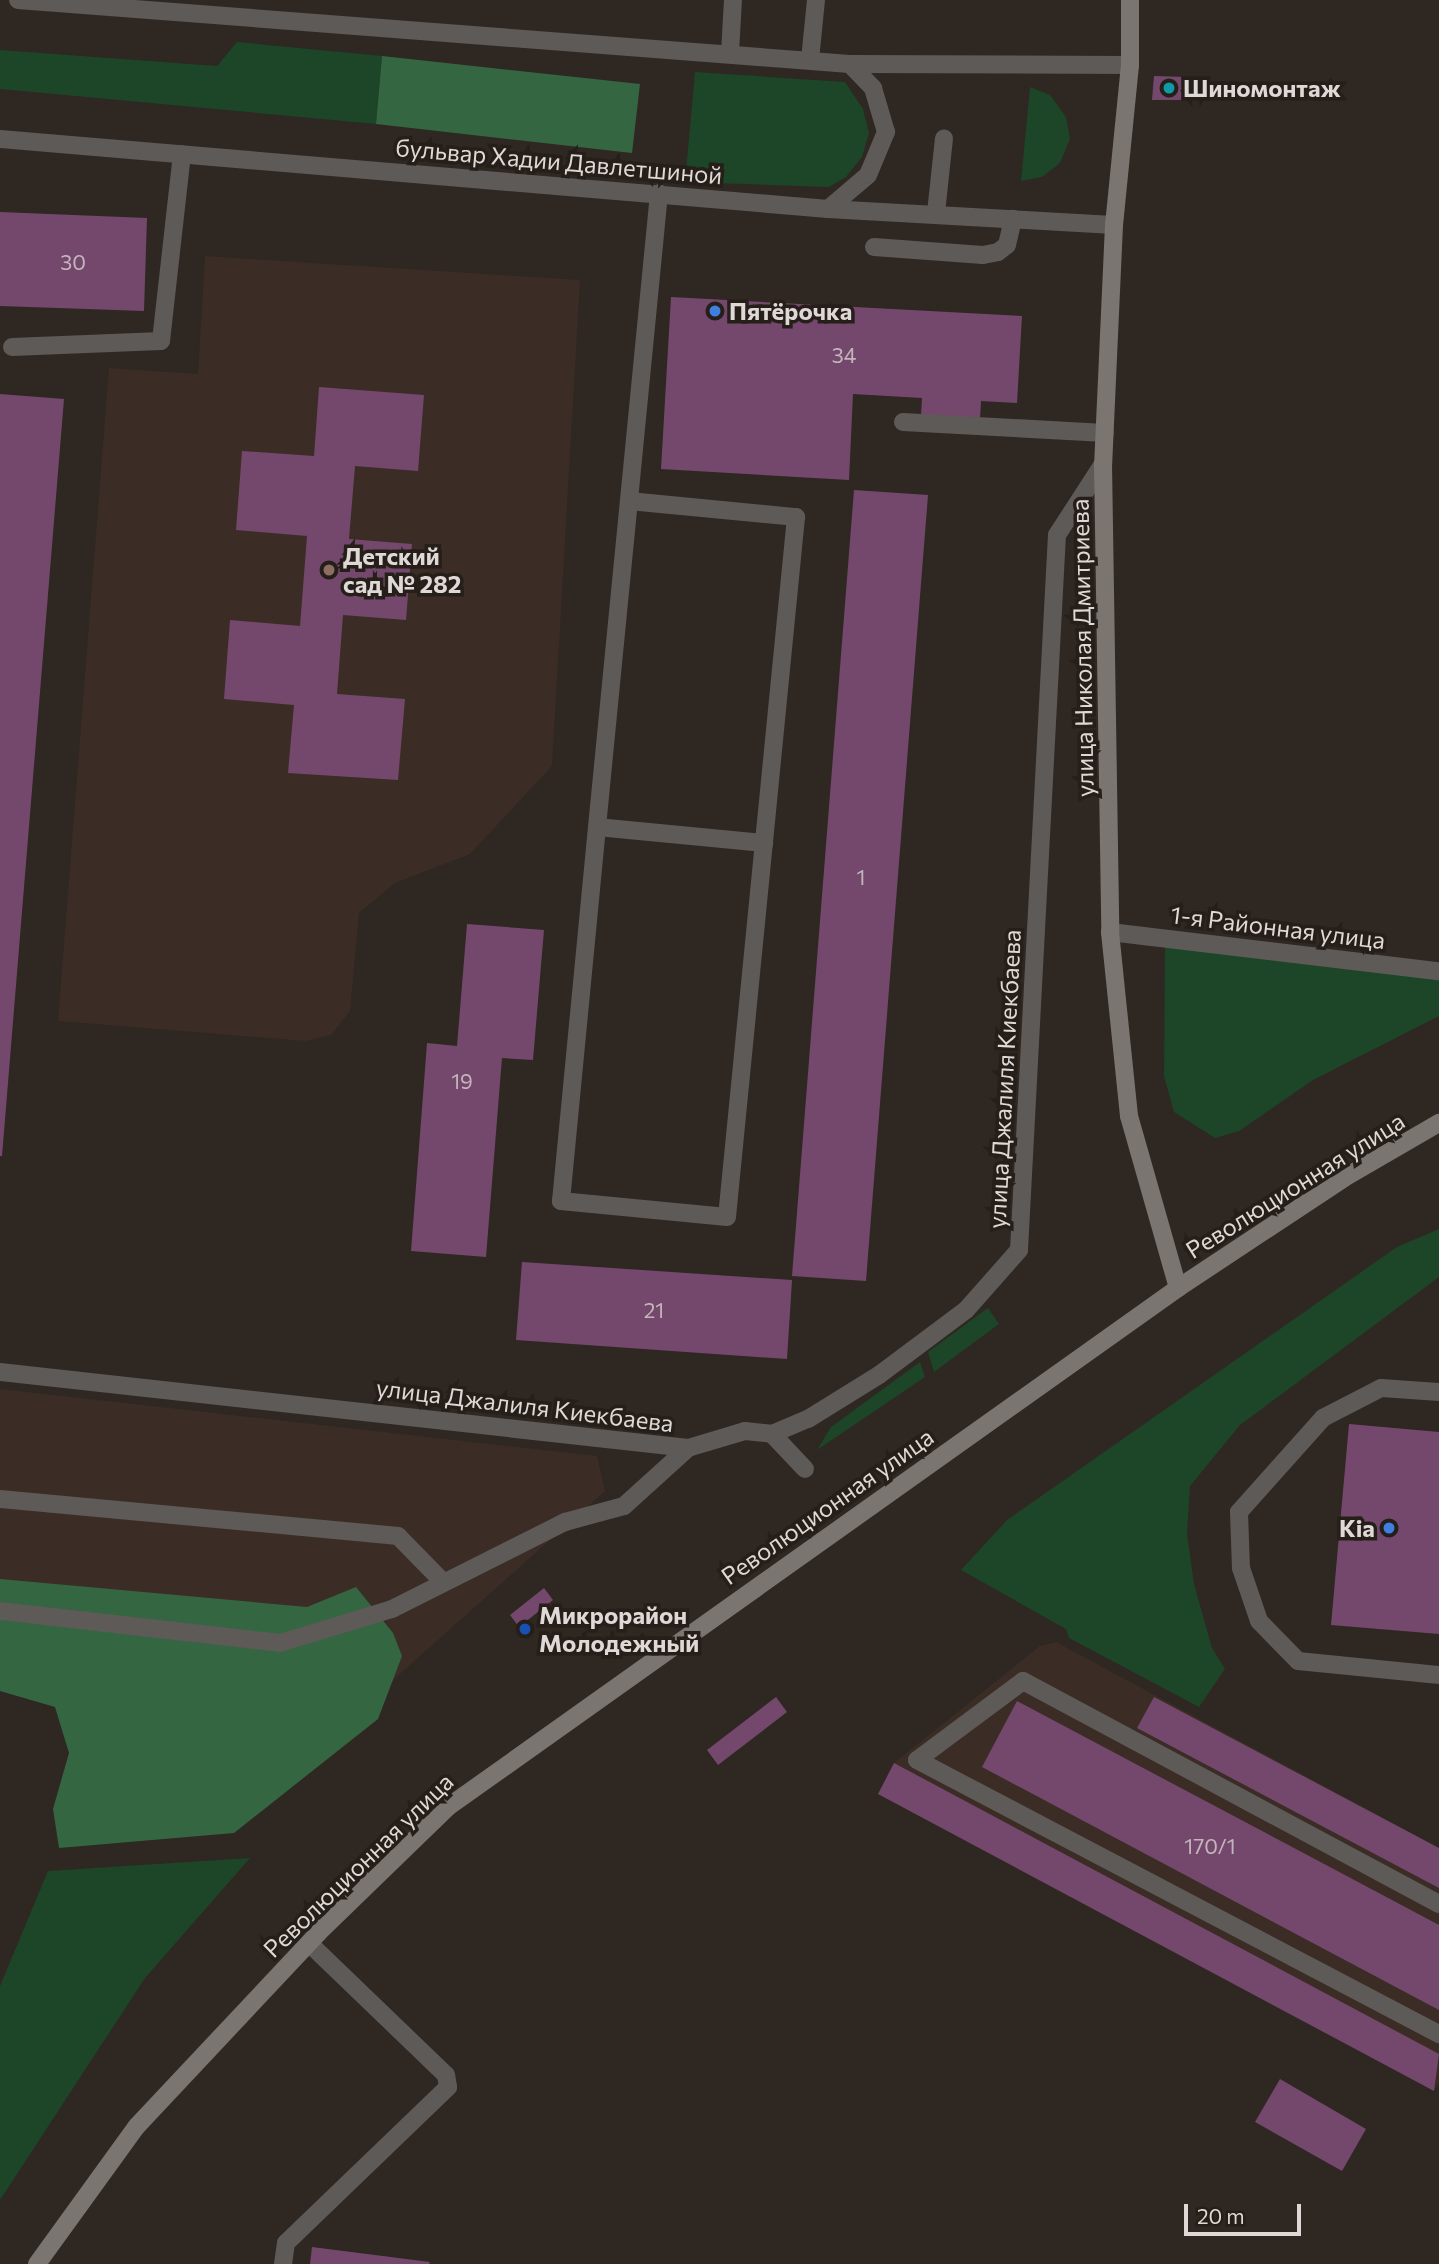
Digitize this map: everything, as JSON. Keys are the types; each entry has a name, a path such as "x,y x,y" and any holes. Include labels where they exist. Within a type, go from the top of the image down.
{"main road":[{"name":"улица Николая Дмитриева","path":"1130,0 1130,65 1114,225 1103,464 1110,932 1129,1116 1178,1288"},
{"name":"Революционная улица","path":"37,2264 136,2126 309,1943 448,1807 1178,1288 1343,1178 1439,1123"}],"street":[{"path":"18,0 156,5 849,64 1130,65"},
{"path":"730,53 733,0"},
{"path":"810,60 816,0"},
{"path":"828,209 868,175 886,132 873,89 849,64"},
{"path":"936,213 944,138"},
{"name":"бульвар Хадии Давлетшиной","path":"0,139 828,209 1114,225"},
{"path":"12,347 161,341 182,154"},
{"path":"629,501 796,517 727,1217 561,1201 597,827 659,193"},
{"path":"874,247 983,255 998,252 1007,245 1013,219"},
{"path":"903,422 1105,433"},
{"name":"улица Джалиля Киекбаева","path":"0,1372 688,1448 745,1431 772,1434 808,1419 879,1376 966,1310 1019,1250 1057,535 1103,464"},
{"path":"597,827 764,843"},
{"name":"1-я Районная улица","path":"1110,932 1439,971"},
{"path":"1439,1392 1381,1388 1323,1418 1239,1512 1241,1568 1259,1621 1298,1661 1439,1675"},
{"path":"772,1434 805,1469"},
{"path":"0,1611 280,1643 392,1609 442,1581 565,1521 624,1506 688,1448"},
{"path":"0,1499 398,1536 442,1581"},
{"path":"1439,1904 1023,1681 917,1760 1439,2034"},
{"path":"283,2264 286,2243 448,2087 446,2075 309,1943"}],"shaded area":[{"name":"Детский сад № 282","path":"205,256 580,280 552,766 470,854 395,883 359,913 350,1011 331,1035 305,1041 58,1021 109,368 198,374"},
{"path":"0,1389 597,1456 605,1491 383,1689 0,1661"},
{"path":"1056,1642 1439,1848 1439,2083 1434,2091 878,1794 894,1763 1040,1646"}],"green space":[{"path":"237,42 382,56 376,124 0,89 0,50 217,66"},
{"path":"382,56 640,84 632,153 376,124"},
{"path":"695,72 845,82 863,109 869,133 862,157 846,177 829,187 685,182"},
{"path":"1030,87 1050,95 1066,117 1070,139 1060,163 1042,177 1021,181"},
{"path":"1165,946 1439,978 1439,1016 1313,1080 1239,1131 1215,1138 1174,1112 1164,1076"},
{"path":"1439,1229 1439,1277 1240,1425 1190,1486 1187,1534 1194,1584 1212,1648 1225,1669 1199,1707 1069,1638 1066,1629 961,1570 1007,1520 1397,1247"},
{"path":"988,1308 999,1324 934,1372 928,1352"},
{"path":"920,1362 925,1377 817,1450 831,1427"},
{"path":"0,1579 307,1607 356,1587 393,1633 402,1656 378,1719 234,1833 59,1848 53,1809 69,1753 55,1707 0,1691"},
{"path":"250,1858 145,1978 0,2200 0,1986 48,1871"}],"building":[{"name":"Шиномонтаж","path":"1154,76 1185,77 1185,100 1152,100"},
{"path":"0,212 147,218 144,311 0,306"},
{"path":"671,297 1022,316 1017,403 981,401 980,419 921,416 922,398 853,394 849,480 661,469"},
{"path":"319,387 424,395 418,471 355,466 349,539 412,544 406,620 343,615 337,694 405,699 398,780 288,773 294,705 224,699 230,620 300,626 307,536 236,530 242,451 314,456"},
{"path":"0,394 64,399 2,1156 0,1156"},
{"path":"854,490 928,495 866,1281 792,1276"},
{"path":"467,924 544,930 533,1060 502,1058 486,1257 411,1251 427,1043 457,1046"},
{"path":"522,1262 792,1280 787,1359 516,1340"},
{"name":"Kia","path":"1349,1424 1439,1432 1439,1634 1331,1625"},
{"path":"544,1588 553,1600 519,1627 510,1615"},
{"path":"776,1697 787,1712 718,1765 707,1750"},
{"path":"1154,1697 1439,1848 1439,1888 1137,1728"},
{"path":"1017,1701 1439,1925 1439,2010 982,1767"},
{"path":"894,1763 1439,2054 1434,2091 878,1794"},
{"path":"1280,2079 1366,2129 1342,2171 1255,2122"},
{"path":"312,2247 430,2262 310,2264"}],"place":[{"name":"Шиномонтаж","path":"1169,88"},
{"name":"Пятёрочка","path":"715,311"},
{"name":"Детский сад № 282","path":"329,570"},
{"name":"Kia","path":"1389,1528"},
{"name":"Микрорайон Молодежный","path":"525,1629"}]}
